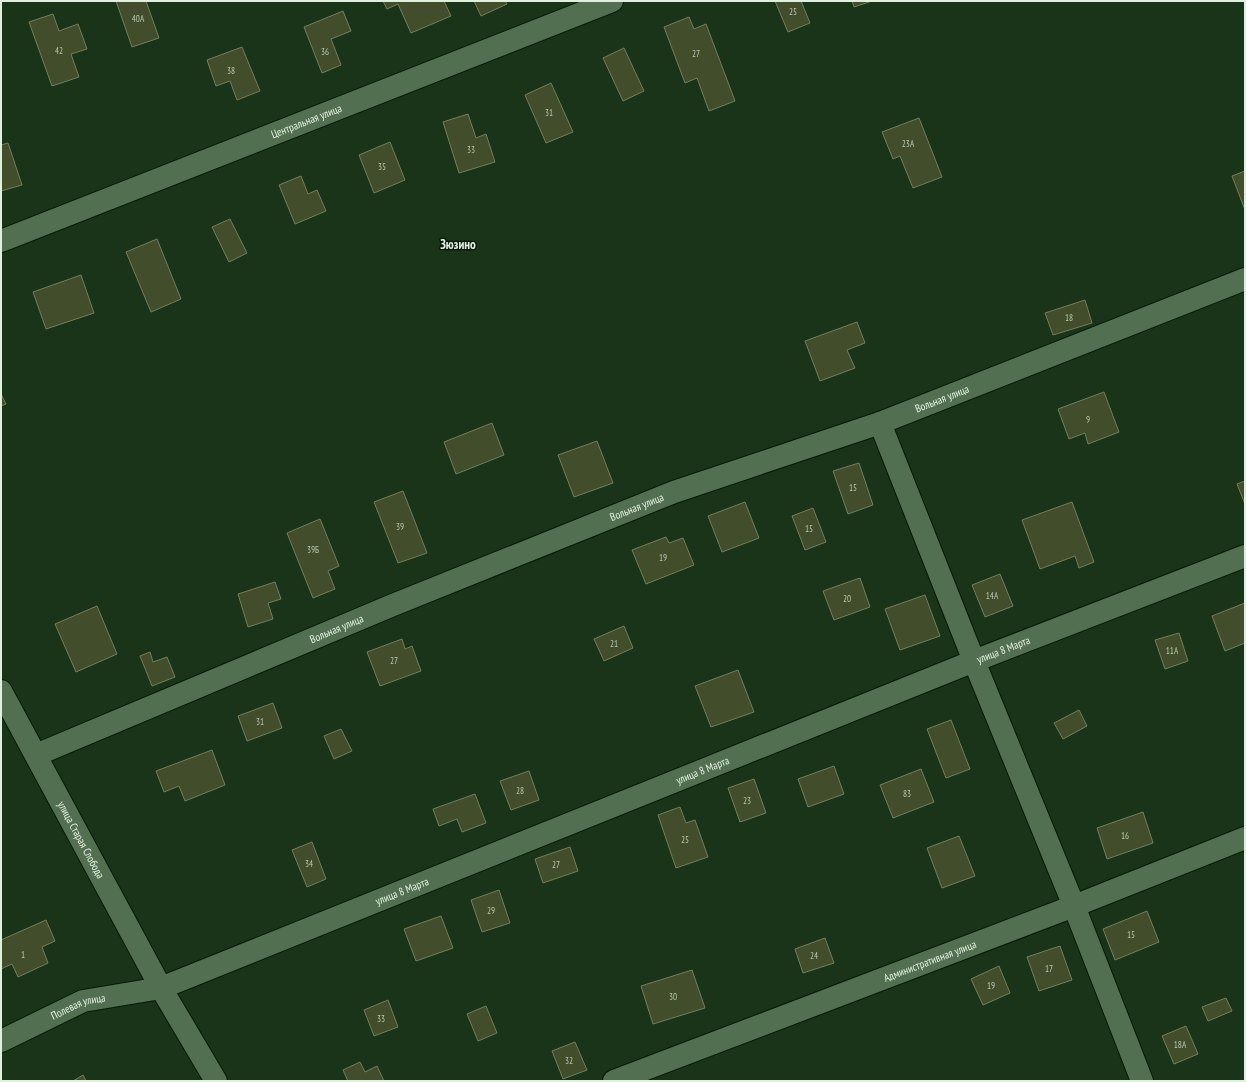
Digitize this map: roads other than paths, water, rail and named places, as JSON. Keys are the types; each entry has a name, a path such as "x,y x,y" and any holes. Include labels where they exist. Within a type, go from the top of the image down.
{"street":[{"name":"Центральная улица","path":"1,241 612,1"},
{"name":"Вольная улица","path":"36,755 393,605 674,492 880,423 1245,279"},
{"path":"880,423 974,661 1074,906 1142,1081"},
{"name":"улица 8 Марта","path":"161,988 974,661 1245,556"},
{"name":"улица Старая Слобода","path":"1,691 161,988 216,1081"},
{"name":"Административная улица","path":"614,1081 1074,906 1245,838"},
{"name":"Полевая улица","path":"1,1041 83,1001 161,988"}],"district":[{"name":"Зюзино","path":"458,244"}]}
